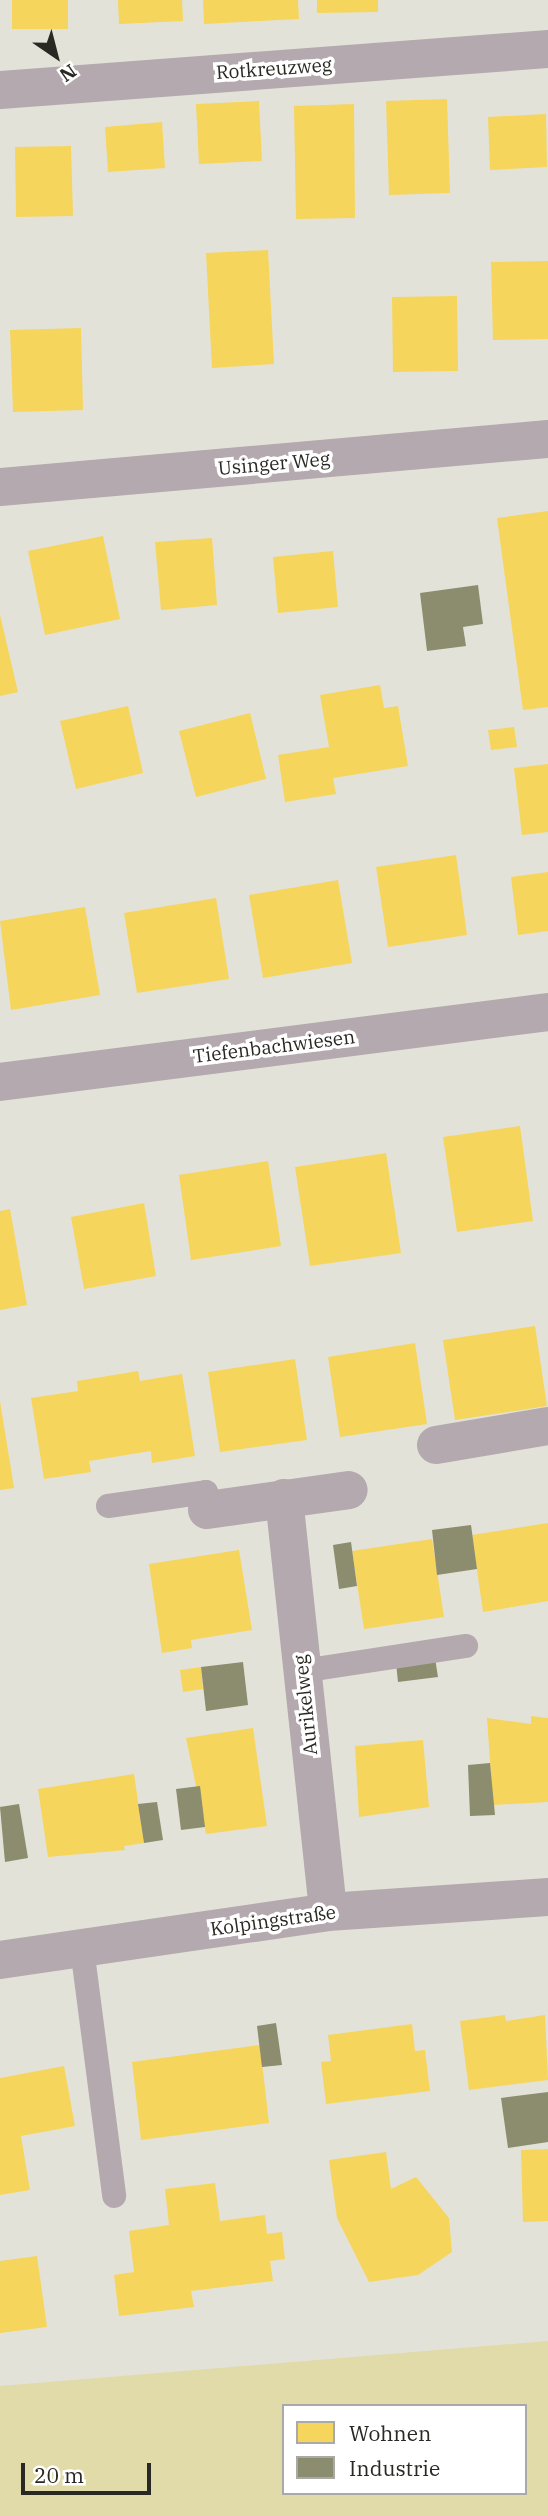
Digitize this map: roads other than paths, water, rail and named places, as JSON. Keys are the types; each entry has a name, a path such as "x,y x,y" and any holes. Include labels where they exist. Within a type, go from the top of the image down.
{"street":[{"name":"Rotkreuzweg","path":"0,90 548,49"},
{"name":"Usinger Weg","path":"0,487 548,439"},
{"name":"Tiefenbachwiesen","path":"0,1082 548,1012"},
{"path":"436,1444 548,1426"},
{"path":"207,1510 284,1497 349,1490"},
{"name":"Aurikelweg","path":"284,1497 328,1912"},
{"name":"Kolpingstraße","path":"0,1960 328,1912 548,1897"}],"lane":[{"path":"108,1506 206,1492 207,1510"},
{"path":"302,1671 466,1646"},
{"path":"82,1948 114,2196"}]}
